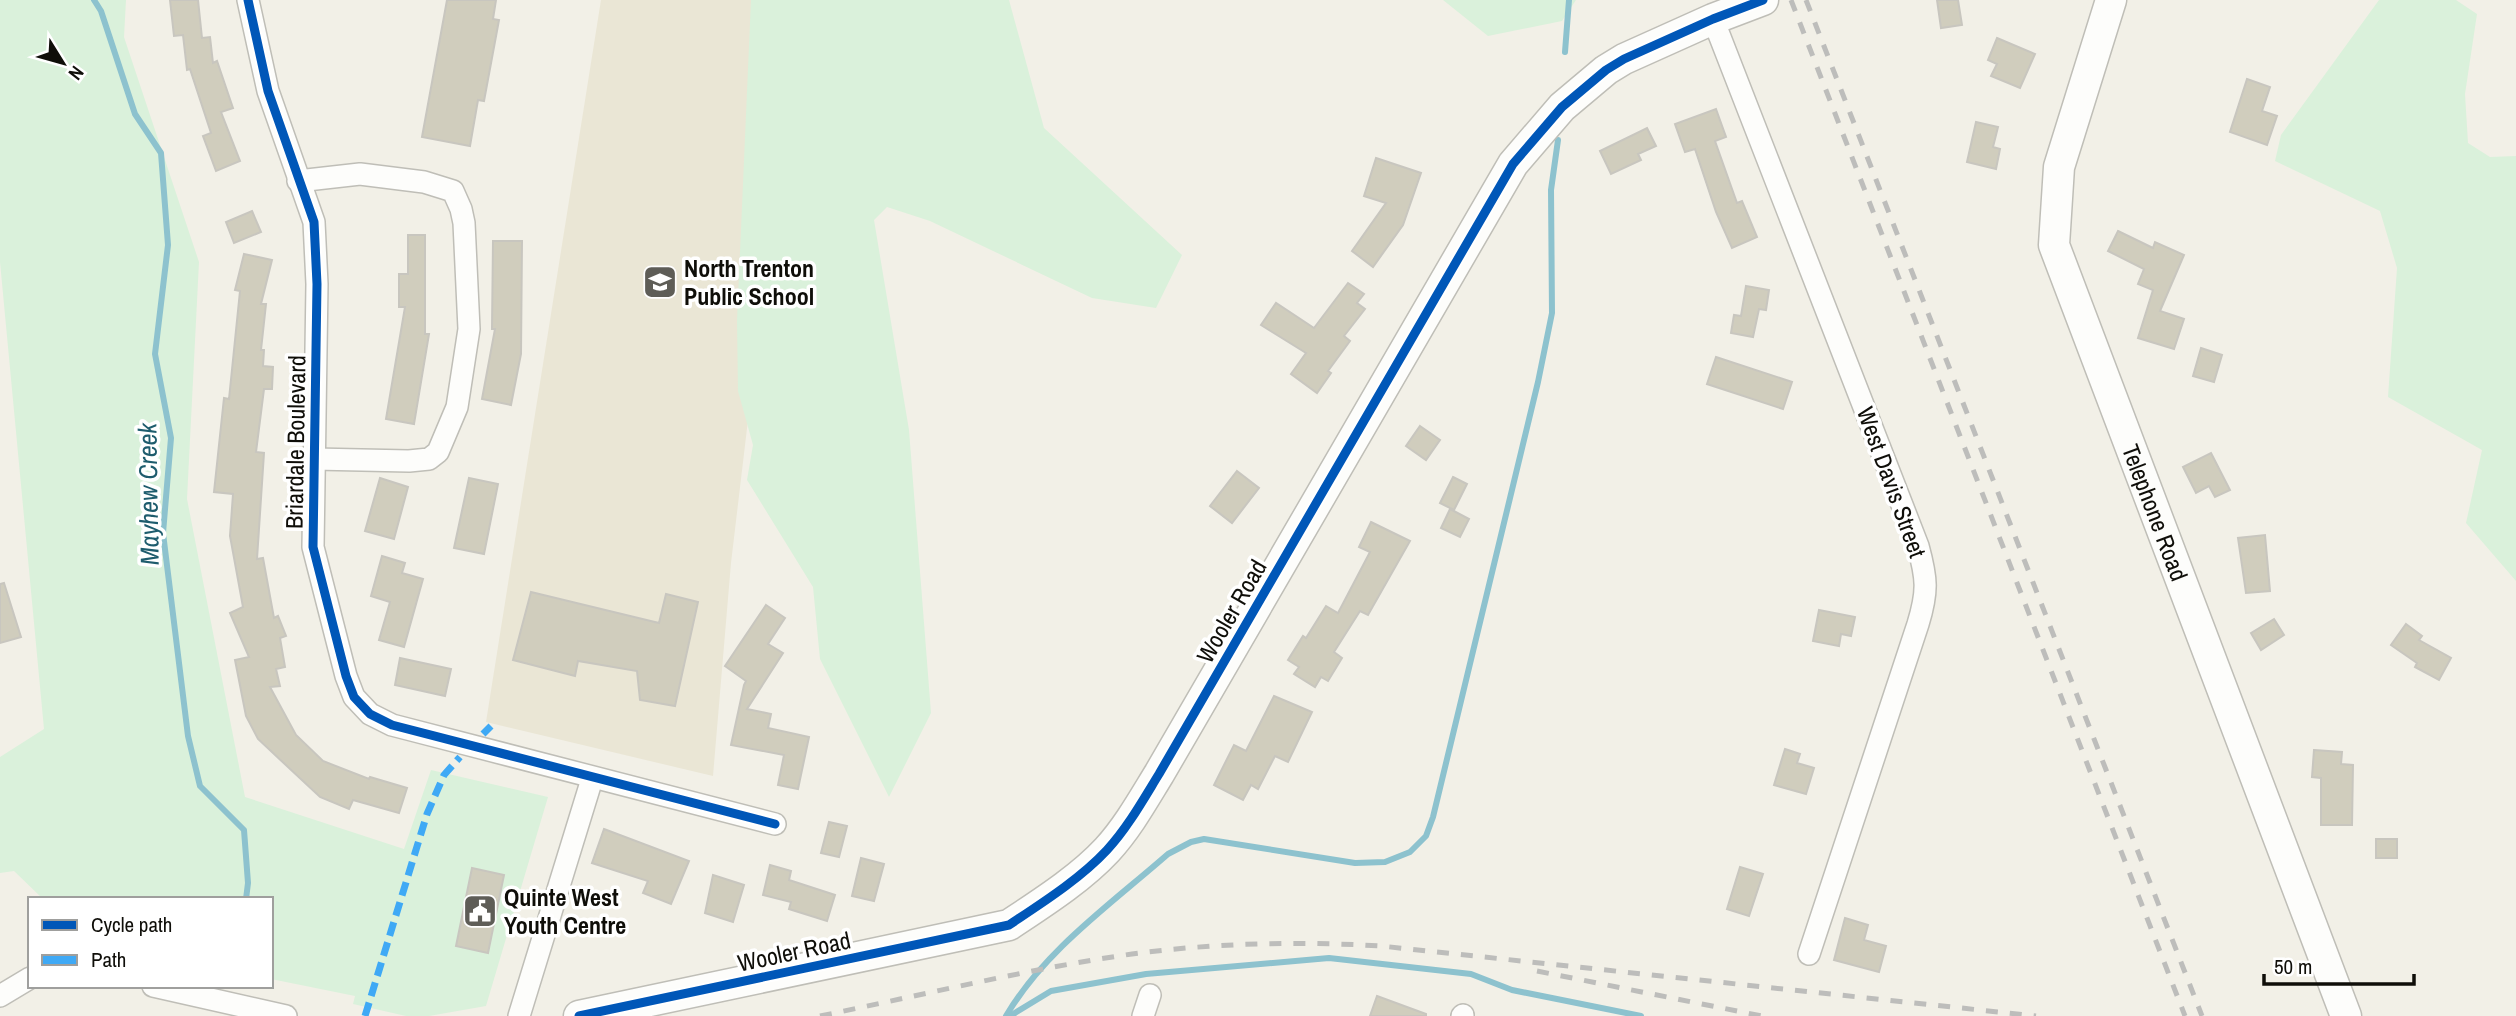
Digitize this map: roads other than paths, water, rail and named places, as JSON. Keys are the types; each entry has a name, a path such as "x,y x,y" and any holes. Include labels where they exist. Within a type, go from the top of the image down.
{"street":[{"name":"Briardale Boulevard","path":"248,0 268,91 314,222 313,547 354,698 370,714 392,725 592,779 775,824"},
{"name":"Wooler Road","path":"579,1016 1009,925 1057,892 1107,850 1124,829 1159,774 1513,164 1555,113 1606,70 1624,59 1713,19 1763,0"},
{"name":"Telephone Road","path":"2111,0 2059,167 2054,245 2346,1016"},
{"name":"West Davis Street","path":"1713,19 1913,533 1925,574 1926,598 1809,954"},
{"path":"298,181 360,174 424,182 453,191 464,223 470,309 466,356 457,407 438,452 429,459 409,461 314,459"},
{"path":"519,1016 592,779"},
{"path":"0,996 28,979"},
{"path":"162,988 286,1016"},
{"path":"1143,1016 1150,995"}],"waterway":[{"name":"Mayhew Creek","path":"94,0 101,11 135,114 161,153 168,245 155,354 171,438 163,533 188,736 200,786 244,830 248,883 246,897"},
{"path":"1565,52 1569,0"},
{"path":"1006,1016 1040,970 1080,929 1168,854 1191,842 1204,839 1355,863 1385,862 1410,852 1426,836 1433,817 1538,382 1552,313 1551,190 1558,140"},
{"path":"1010,1016 1051,991 1146,974 1329,958 1471,974 1512,990 1641,1016"}],"railway":[{"path":"1791,0 2185,1016"},
{"path":"1806,0 2202,1016"},
{"path":"820,1016 1093,960 1194,947 1287,943 1381,946 2036,1016"},
{"path":"1537,971 1762,1016"}],"place":[{"name":"North Trenton Public School","path":"660,282"},
{"name":"Quinte West Youth Centre","path":"480,911"}]}
